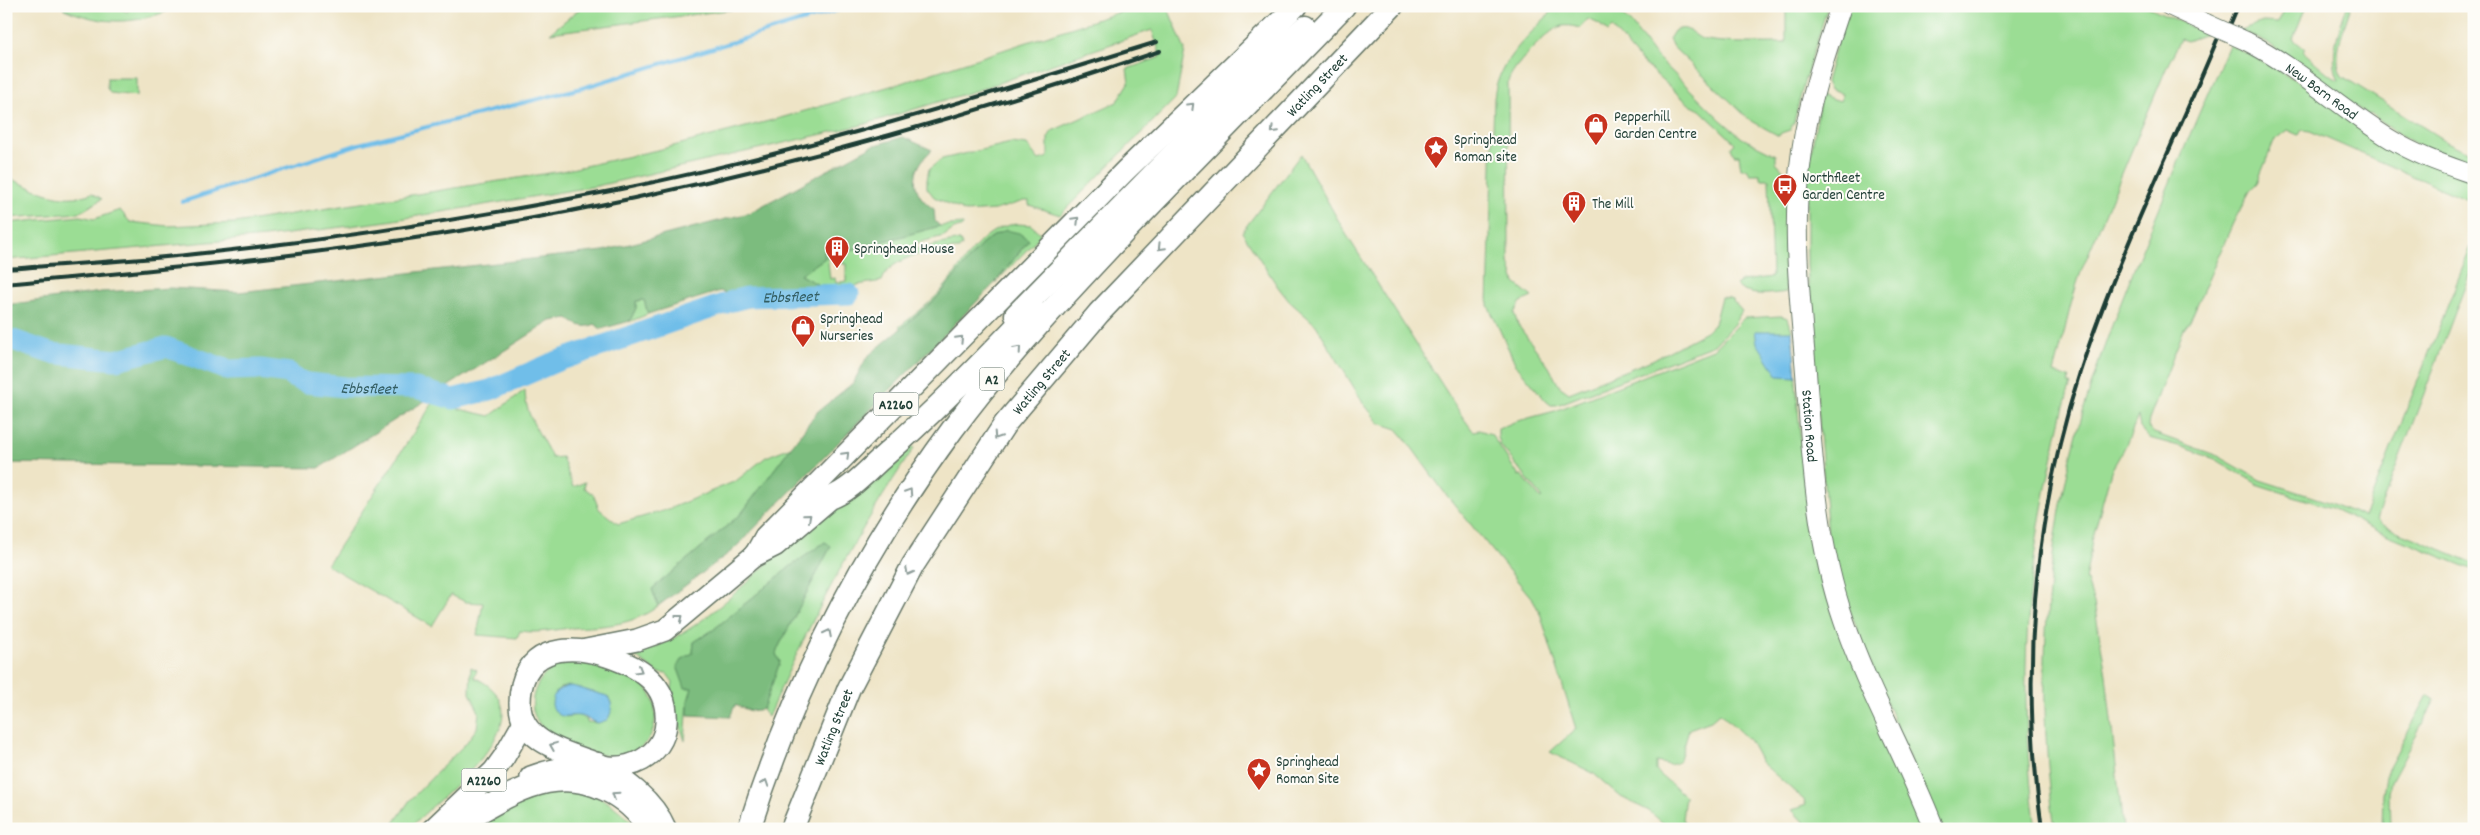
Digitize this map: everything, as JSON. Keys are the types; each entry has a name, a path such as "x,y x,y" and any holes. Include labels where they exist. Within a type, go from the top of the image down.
{"highway":[{"path":"754,556 775,545 830,498 846,489 964,382 1304,14 1328,6"},
{"name":"A2","path":"749,829 777,748 837,615 911,489 951,431 1004,365 1082,277 1344,6"},
{"name":"Watling Street","path":"792,829 849,688 913,565 1005,424 1099,313 1392,6"},
{"path":"598,764 629,785 646,800 665,829"},
{"path":"468,822 515,792 548,782 569,781 598,786 615,794 630,805 649,829"}],"main road":[{"name":"Station Road","path":"1841,6 1813,89 1802,150 1796,207 1795,230 1818,517 1831,579 1851,640 1934,829"},
{"name":"A2260","path":"586,650 637,640 665,630 754,556 765,537 1083,213 1304,14"},
{"path":"556,650 586,650 619,660 646,674 661,692 666,713 664,736 652,753 635,763 612,768 539,740 524,722 519,706 520,691 529,668 556,650"},
{"name":"A2260","path":"433,829 494,771 512,745 524,722"},
{"name":"A2260","path":"468,822 512,784 541,773 573,766 598,764"}],"street":[{"name":"New Barn Road","path":"2169,6 2246,41 2302,74 2358,118 2392,141 2424,157 2474,175"}],"green space":[{"path":"64,6 117,6 127,12 132,6 146,10 156,6 179,6 136,20 107,21 79,15 64,9"},
{"path":"583,6 759,6 550,33"},
{"path":"1138,6 1167,6 1185,50 1176,98 1060,215 1029,205 1029,201 995,210 966,212 934,197 927,188 929,169 942,159 1011,143 1027,145 1039,160 1048,157 1048,138 1052,131 1117,102 1129,83 1127,69 1161,57 1152,30 981,89 862,125 597,186 388,221 265,237 6,260 6,223 81,216 94,219 120,210 130,222 168,226 235,223 562,171 662,149 784,117 908,81"},
{"path":"1556,6 1612,6 1631,23 1653,53 1721,120 1742,138 1776,155 1776,162 1786,177 1786,292 1753,293 1746,292 1736,285 1742,281 1772,277 1769,179 1760,179 1760,174 1750,174 1747,169 1741,169 1739,155 1734,155 1731,148 1735,143 1700,110 1690,105 1641,61 1612,28 1608,32 1599,24 1588,19 1580,28 1566,26 1557,28 1529,52 1510,76 1508,82 1509,262 1515,283 1532,297 1521,302 1514,313 1518,325 1549,367 1559,386 1569,393 1652,360 1706,332 1714,324 1721,297 1730,298 1742,311 1734,324 1714,345 1557,405 1551,405 1516,365 1488,305 1494,99 1497,84 1502,71 1517,48"},
{"path":"1786,6 1828,6 1805,79 1794,122 1790,130 1781,133 1779,136 1750,120 1673,47 1669,39 1674,31 1684,29 1706,40 1736,43 1786,43"},
{"path":"1847,6 2147,6 2206,34 2187,41 2181,39 2168,64 2082,269 2054,373 2070,378 2068,384 2071,384 2059,426 2041,514 2029,604 2026,649 2027,739 2036,829 1938,829 1830,562 1807,266 1807,177 1821,95 1840,101 1843,94 1830,90 1826,82"},
{"path":"2286,6 2306,6 2293,39 2305,49 2303,51 2315,62 2339,80 2334,62 2336,43 2347,6 2351,6 2338,51 2339,68 2342,76 2447,142 2474,155 2474,169 2433,152 2395,132 2371,114 2367,115 2271,45 2240,30 2263,22 2278,23"},
{"path":"2229,45 2260,60 2474,180 2474,203 2310,131 2302,130 2299,135 2288,130 2274,141 2257,183 2251,189 2233,223 2190,321 2184,329 2149,419 2148,427 2154,433 2218,456 2260,480 2325,501 2364,517 2474,239 2474,263 2376,519 2382,525 2474,563 2474,570 2378,531 2331,508 2259,485 2215,459 2149,438 2140,428 2138,416 2126,445 2111,471 2092,541 2085,581 2087,581 2094,603 2106,675 2123,829 2055,829 2046,729 2046,628 2050,578 2066,479 2085,405 2110,330 2178,162"},
{"path":"107,78 137,78 137,96 110,93 107,88"},
{"path":"903,137 932,150 920,165 915,181 920,196 934,209 935,221 940,226 833,255 832,251 824,252 825,258 800,275 819,285 815,300 814,298 758,305 735,310 729,295 720,291 648,314 644,300 636,301 636,308 630,321 601,329 595,324 580,326 568,318 551,321 319,468 6,463 6,305 101,292 170,288 239,292 603,251 749,213 872,146"},
{"path":"1301,154 1346,234 1462,416 1473,431 1479,430 1491,434 1519,476 1522,475 1541,499 1542,497 1501,446 1498,429 1514,422 1555,411 1713,349 1744,318 1781,316 1788,318 1792,331 1803,472 1819,546 1929,829 1810,829 1792,810 1806,805 1804,800 1761,762 1750,741 1720,713 1711,721 1689,729 1679,762 1670,765 1656,762 1656,771 1685,796 1682,819 1688,829 1670,829 1649,811 1621,797 1593,773 1550,752 1576,729 1541,616 1534,601 1444,492 1404,437 1397,429 1379,423 1364,404 1316,325 1289,301 1242,232"},
{"path":"6,177 48,194 69,197 92,193 102,199 79,213 6,218"},
{"path":"963,224 963,226 954,229 944,236 913,244 916,249 960,240 962,245 959,249 926,253 904,260 894,265 882,281 857,285 853,288 853,297 851,297 851,288 819,285 800,275 825,258 824,252 832,251 833,255 940,226","holes":["830,253 832,261 842,259 843,264 846,264 846,281 836,283 835,278 830,279 827,254"]},
{"path":"1017,224 1031,225 1040,233 1040,236 995,283 1029,240 1004,231 986,241 972,255 954,280 936,298 901,329 899,327 940,292 982,240 992,232"},
{"path":"1006,230 1019,233 1029,240 995,283 733,550 658,606 652,589 741,514 817,412 853,383 867,357 937,298 981,245"},
{"path":"821,285 850,285 851,301 844,301 843,304 819,299"},
{"path":"644,300 648,314 629,322 636,308 636,301"},
{"path":"525,390 528,409 534,425 552,458 562,457 573,487 585,482 584,488 593,494 599,509 618,524 666,510 736,481 766,457 791,447 741,514 652,589 658,606 638,618 617,624 541,632 520,631 517,638 477,635 483,603 466,602 451,595 432,626 327,565 433,403 490,416"},
{"path":"908,443 914,448 872,513 835,579 800,647 768,717 762,710 780,662 776,654 778,648 831,546 825,542 791,566 713,630 694,642 693,653 685,657 677,666 685,687 692,688 688,701 685,741 680,725 674,725 671,694 673,682 667,674 658,673 632,654 675,638 713,612 783,549"},
{"path":"825,542 831,546 778,648 776,654 780,662 763,709 751,711 735,705 730,717 688,715 688,701 692,688 685,688 677,666 685,657 693,653 694,642 713,630 791,566"},
{"path":"567,660 601,664 626,672 644,684 651,695 655,707 652,731 646,742 637,750 625,755 605,755 580,749 557,739 547,732 535,716 533,697 536,687 542,678 558,664","holes":["569,686 607,696 611,702 609,717 598,723 587,722 587,720 578,715 565,717 555,693 560,688"]},
{"path":"471,667 477,670 474,677 496,694 503,713 498,734 483,756 464,777 409,829 390,829 410,800 466,743 477,728 479,712 470,693"},
{"path":"2428,695 2435,700 2391,781 2389,792 2390,829 2382,829 2383,793 2387,771"},
{"path":"556,790 583,792 602,799 620,811 640,829 474,829 521,800"}],"water":[{"path":"1755,331 1792,331 1796,377 1778,376 1757,343"},
{"path":"572,686 607,696 611,708 607,720 598,723 582,716 557,714 552,705 553,697 560,689"}],"waterway":[{"path":"182,202 359,144 582,88 851,6"},
{"name":"Ebbsfleet","path":"732,301 747,297 849,294"},
{"name":"Ebbsfleet","path":"6,341 13,340 50,353 116,360 166,347 228,370 260,369 289,373 292,377 307,383 345,387 416,388 453,399 490,390 555,362 724,304"}],"railway":[{"path":"2230,25 2238,6"},
{"path":"2042,829 2035,771 2032,714 2032,656 2035,598 2051,484 2064,428 2080,372 2095,330 2127,246 2217,40"},
{"path":"6,269 124,261 249,248 462,218 621,189 824,141 958,103 1157,42"},
{"path":"6,284 301,254 418,238 651,195 737,175 907,130 1076,79 1160,51"}],"place":[{"name":"Pepperhill Garden Centre","path":"1596,146"},
{"name":"Springhead Roman site","path":"1436,169"},
{"name":"Northfleet Garden Centre","path":"1785,207"},
{"name":"The Mill","path":"1574,224"},
{"name":"Springhead House","path":"837,269"},
{"name":"Springhead Nurseries","path":"803,348"},
{"name":"Springhead Roman Site","path":"1259,791"}]}
